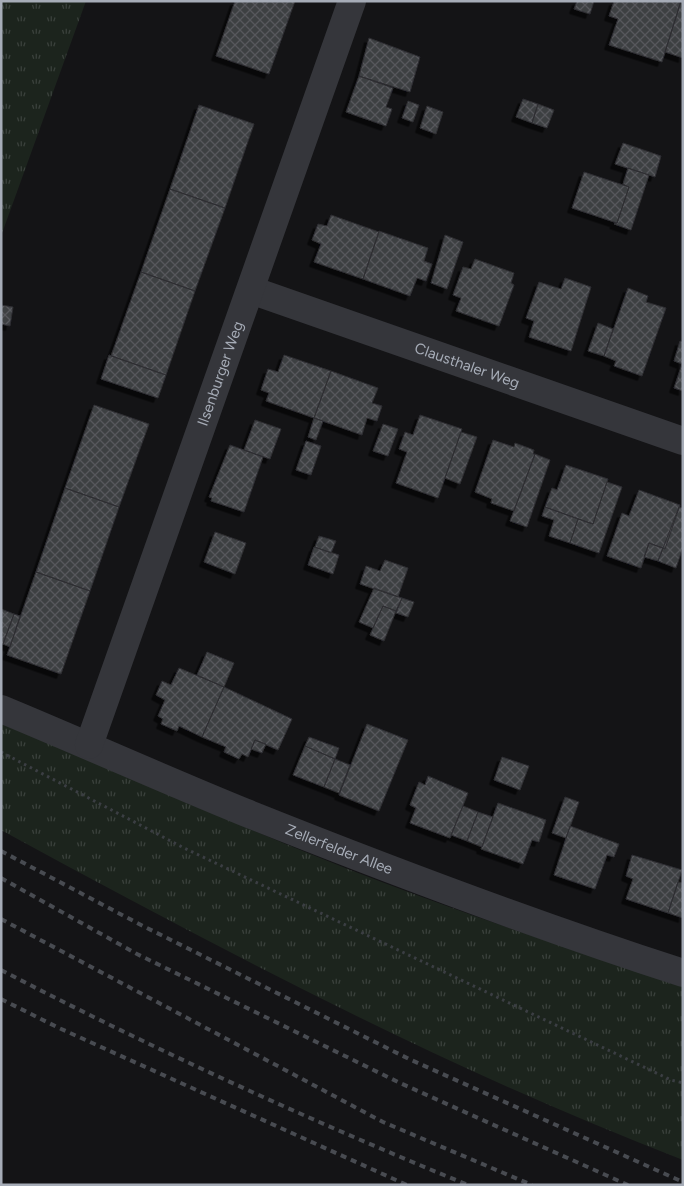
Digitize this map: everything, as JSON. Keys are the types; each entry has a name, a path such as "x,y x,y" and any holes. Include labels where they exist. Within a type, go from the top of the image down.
{"street":[{"name":"Ilsenburger Weg","path":"89,745 352,1"},
{"name":"Clausthaler Weg","path":"251,290 683,441"},
{"name":"Zellerfelder Allee","path":"1,709 243,812 549,930 683,973"}],"path":[{"path":"1,752 184,848 671,1080 683,1083"}],"green space":[{"path":"1,1 86,1 1,236"},
{"path":"1,717 206,810 346,868 513,930 683,986 683,1160 595,1125 422,1048 252,964 1,830"}],"building":[{"path":"235,1 295,1 269,74 216,56"},
{"path":"577,1 594,1 590,14 574,9"},
{"path":"614,1 681,1 662,62 609,45 618,19 609,16"},
{"path":"681,1 683,1 683,58 665,52"},
{"path":"369,38 420,57 410,92 359,76"},
{"path":"359,76 393,88 386,107 392,109 386,126 346,112"},
{"path":"523,99 538,104 532,123 516,117"},
{"path":"408,101 419,105 413,122 402,118"},
{"path":"538,104 554,110 547,128 532,123"},
{"path":"199,105 254,124 225,208 170,189"},
{"path":"427,106 443,112 436,134 420,128"},
{"path":"623,143 661,156 655,177 615,164"},
{"path":"628,168 649,175 631,230 614,224 617,223 629,187 623,184"},
{"path":"584,172 629,187 617,223 572,208"},
{"path":"170,189 225,208 195,291 141,272"},
{"path":"331,215 379,232 363,279 314,262 321,244 312,240 318,224 327,226"},
{"path":"379,231 428,248 424,261 432,264 426,281 417,278 410,296 363,279"},
{"path":"445,235 463,242 447,289 431,283"},
{"path":"475,259 514,273 511,283 514,285 499,326 456,311 461,298 453,295 463,267 471,269"},
{"path":"141,272 195,291 166,375 111,356"},
{"path":"565,278 591,287 571,351 529,337 534,321 526,318 539,282 561,289"},
{"path":"628,288 648,296 646,302 666,308 642,376 614,366 616,361 604,356"},
{"path":"1,305 13,307 10,326 1,324"},
{"path":"598,323 613,329 604,356 588,351"},
{"path":"680,341 683,342 683,391 674,388 682,364 674,361"},
{"path":"109,355 166,375 158,398 101,379"},
{"path":"284,355 331,371 314,418 266,401 269,393 261,390 268,369 278,372"},
{"path":"331,371 378,388 372,403 382,406 377,421 367,418 362,435 314,418"},
{"path":"94,405 149,424 119,507 65,488"},
{"path":"420,415 462,429 438,498 396,483 407,452 399,449 405,432 413,435"},
{"path":"314,418 323,421 316,440 308,437"},
{"path":"255,420 281,429 270,459 244,450"},
{"path":"383,424 398,429 388,456 373,451"},
{"path":"461,432 477,437 460,484 445,478"},
{"path":"493,440 514,447 515,443 534,450 533,454 535,454 514,511 491,503 492,499 475,492"},
{"path":"306,441 321,446 311,475 296,470"},
{"path":"230,445 263,457 244,512 211,501 212,498 209,497"},
{"path":"535,454 550,460 527,527 510,521"},
{"path":"566,465 608,479 593,524 545,507 552,488 557,490"},
{"path":"607,482 622,487 599,553 570,543 578,519 593,524"},
{"path":"65,488 119,507 90,591 36,572"},
{"path":"639,490 680,505 665,549 649,543 641,568 607,556 622,513 629,516"},
{"path":"545,507 578,519 570,543 549,536 554,520 542,516"},
{"path":"679,507 683,508 683,547 676,568 658,561"},
{"path":"215,532 246,543 235,574 204,562"},
{"path":"319,536 336,541 331,553 315,547"},
{"path":"649,543 663,548 658,561 644,557"},
{"path":"314,547 339,555 333,574 308,565"},
{"path":"385,560 408,568 398,597 360,584 366,566 380,571"},
{"path":"36,572 90,591 61,674 7,655"},
{"path":"374,588 402,598 396,611 383,606 373,628 359,622"},
{"path":"402,598 414,602 408,617 396,613"},
{"path":"383,606 396,611 384,641 370,635"},
{"path":"1,609 14,614 3,644 1,644"},
{"path":"14,614 20,616 10,647 3,644"},
{"path":"207,652 234,663 224,687 197,675"},
{"path":"179,668 224,687 202,737 179,726 177,731 161,724 163,719 158,716 165,700 156,695 162,681 171,685"},
{"path":"224,687 292,719 278,750 255,740 248,757 242,754 239,759 224,752 226,747 202,737"},
{"path":"367,724 408,740 379,811 339,795"},
{"path":"309,737 339,748 335,759 305,746"},
{"path":"255,740 266,744 262,753 251,749"},
{"path":"305,746 335,759 324,787 293,775"},
{"path":"502,757 529,766 520,790 494,780"},
{"path":"335,759 350,765 339,793 324,787"},
{"path":"428,776 468,793 450,838 410,823 416,808 410,805 419,782 425,785"},
{"path":"565,797 579,802 566,838 552,833"},
{"path":"498,803 546,820 539,842 532,840 523,864 481,849"},
{"path":"463,806 478,812 467,841 451,835"},
{"path":"478,812 493,817 482,847 467,841"},
{"path":"570,826 619,844 614,857 607,855 595,889 554,875"},
{"path":"632,855 682,870 668,913 626,899 633,879 626,876"},
{"path":"678,882 683,883 683,918 668,913"}],"railway":[{"path":"1,851 143,926 409,1059 683,1182"},
{"path":"1,878 137,954 400,1083 628,1185"},
{"path":"1,919 383,1122 532,1185"},
{"path":"1,970 116,1028 232,1083 468,1185"},
{"path":"1,999 59,1028 407,1185"}]}
